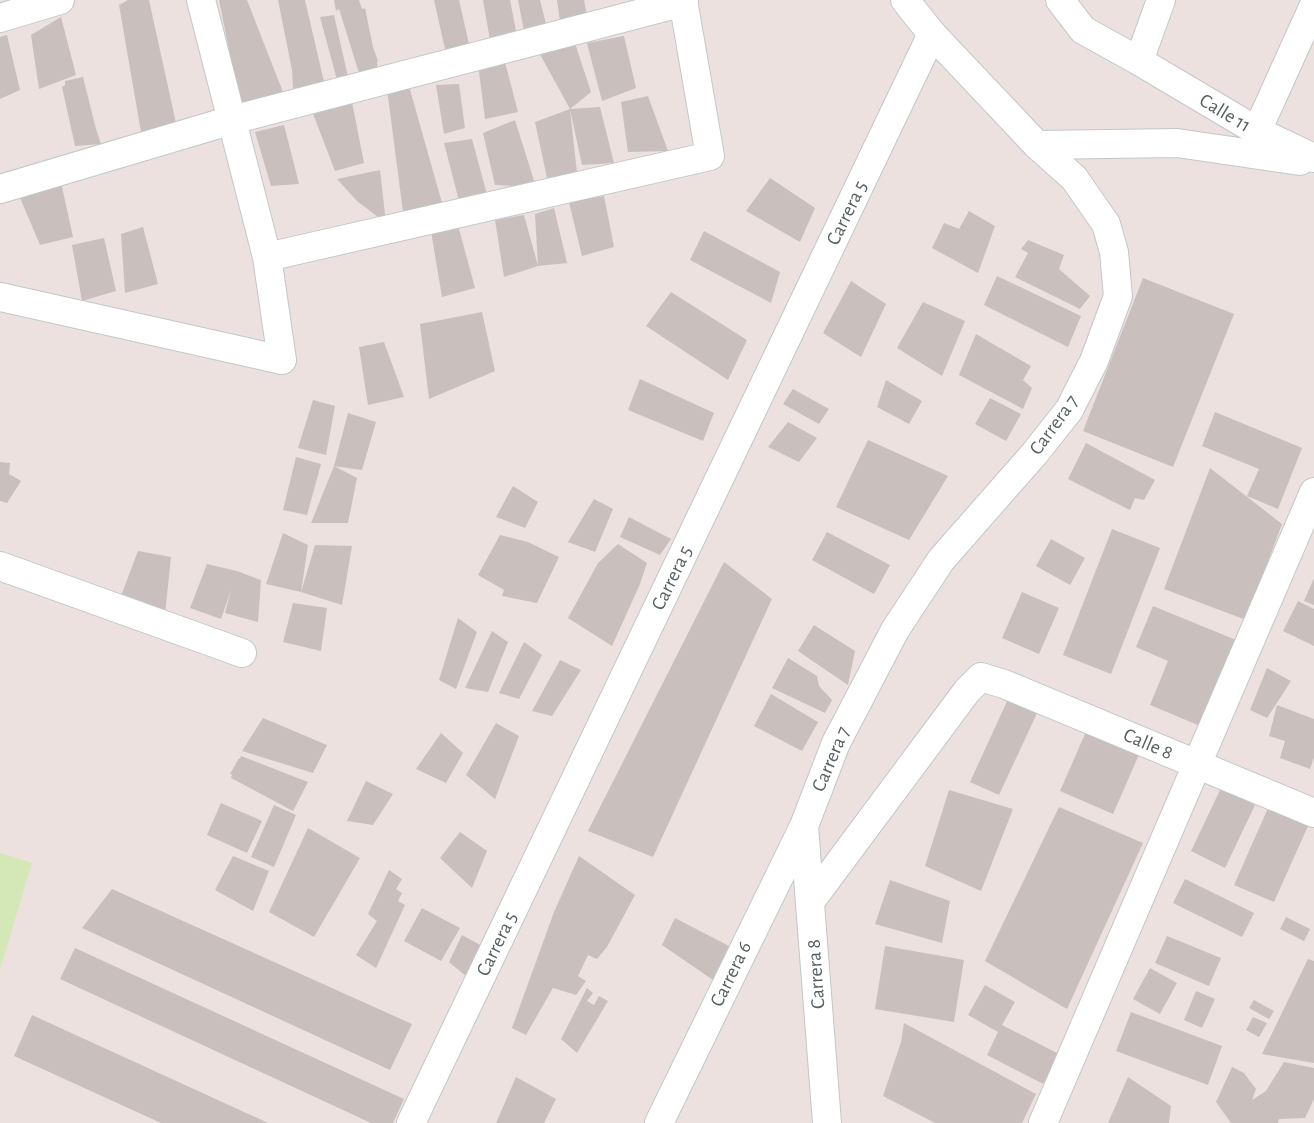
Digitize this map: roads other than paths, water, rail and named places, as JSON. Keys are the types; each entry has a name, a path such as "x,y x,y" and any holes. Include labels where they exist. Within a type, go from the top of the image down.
{"street":[{"path":"0,18 60,0"},
{"path":"0,297 282,360 268,257 201,0"},
{"name":"Carrera 7","path":"804,826 836,743 895,630 941,560 1035,453 1069,410 1094,361 1118,296 1114,252 1106,224 1074,178 1037,145 932,34 905,0"},
{"path":"1060,0 1082,30 1140,61 1161,0"},
{"path":"0,189 232,120 684,1 710,156 268,257"},
{"path":"1257,131 1314,5"},
{"name":"Carrera 5","path":"411,1123 932,34"},
{"name":"Calle 11","path":"1140,61 1257,131 1314,158"},
{"path":"1037,145 1177,143 1314,164"},
{"path":"1043,1123 1314,492"},
{"path":"0,566 242,653"},
{"name":"Calle 8","path":"810,902 967,691 981,677 1004,684 1314,813"},
{"name":"Carrera 8","path":"804,826 827,1123"},
{"name":"Carrera 6","path":"659,1123 804,826"}]}
